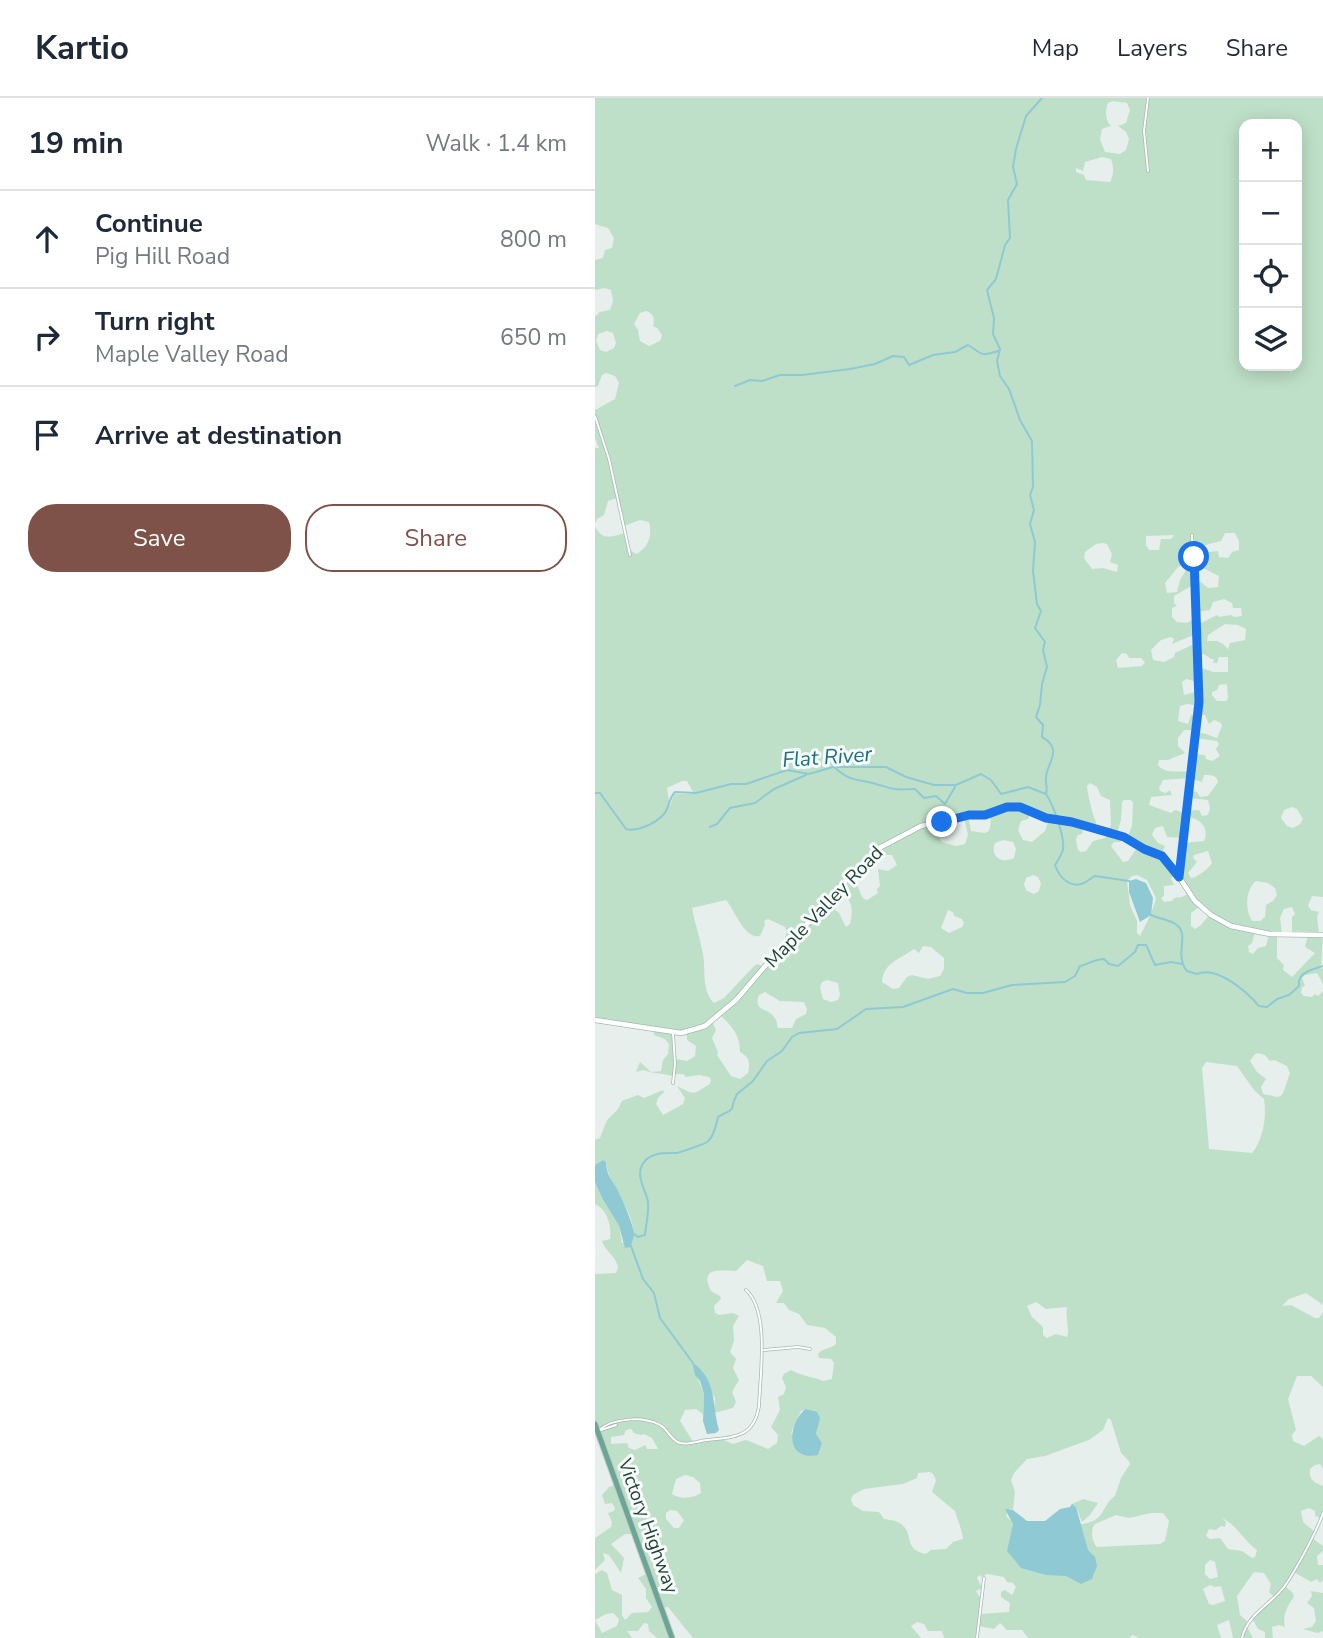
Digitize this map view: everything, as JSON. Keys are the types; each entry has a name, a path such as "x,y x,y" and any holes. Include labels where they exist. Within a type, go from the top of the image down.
{"main road":[{"name":"Victory Highway","path":"595,1424 672,1638"}],"street":[{"path":"1148,98 1144,131 1148,171"},
{"path":"595,416 609,459 630,555"},
{"path":"1179,877 1199,702 1192,534"},
{"name":"Maple Valley Road","path":"595,1020 673,1033 696,1030 718,1016 738,998 772,958 800,933 835,891 876,851 921,826 969,815 985,815 1007,807 1020,807 1046,818 1072,822 1124,837 1162,856 1198,904 1231,926 1270,934 1323,935"},
{"path":"673,1033 673,1083"},
{"path":"599,1430 635,1419 659,1424 675,1441 681,1443 741,1435 750,1428 757,1415 762,1350 759,1317 755,1303 746,1290"},
{"path":"762,1350 798,1347 810,1349"},
{"path":"1241,1638 1250,1620 1285,1585 1316,1531 1323,1513"},
{"path":"977,1638 984,1578"}],"green space":[{"path":"595,98 1323,98 1323,897 1312,896 1308,906 1319,912 1319,934 1323,935 1323,984 1317,973 1305,975 1302,978 1305,986 1302,987 1301,993 1312,997 1323,991 1323,1305 1306,1293 1289,1299 1282,1306 1291,1305 1315,1318 1319,1318 1323,1312 1323,1387 1311,1376 1297,1376 1288,1399 1296,1430 1292,1435 1293,1441 1304,1446 1319,1436 1323,1439 1323,1469 1320,1464 1315,1465 1310,1469 1310,1476 1323,1486 1323,1515 1321,1518 1315,1516 1315,1511 1309,1508 1301,1511 1303,1522 1315,1532 1312,1538 1323,1546 1323,1551 1317,1556 1318,1565 1323,1565 1323,1580 1320,1583 1317,1579 1311,1582 1294,1572 1285,1586 1294,1597 1286,1612 1285,1627 1272,1627 1273,1638 1265,1638 1265,1632 1258,1629 1252,1618 1274,1597 1269,1592 1271,1584 1264,1573 1254,1572 1237,1596 1240,1615 1247,1621 1246,1625 1253,1638 1233,1638 1229,1620 1217,1625 1221,1638 1139,1638 1132,1635 1130,1638 1028,1638 1022,1630 1007,1630 1000,1623 994,1629 979,1626 978,1638 944,1638 942,1631 928,1631 924,1624 917,1622 911,1626 921,1638 693,1638 668,1607 662,1608 672,1638 657,1638 649,1631 648,1624 644,1623 638,1631 627,1631 632,1638 595,1638 595,1620 595,1574 602,1570 607,1573 612,1590 622,1595 622,1615 625,1620 632,1613 648,1612 652,1607 646,1598 646,1589 638,1578 648,1573 635,1534 625,1534 611,1544 624,1558 621,1573 609,1555 603,1553 605,1560 595,1570 595,1538 611,1527 608,1513 615,1508 612,1503 605,1504 602,1495 609,1487 617,1484 595,1423 595,1274 616,1273 618,1267 602,1241 610,1239 610,1229 606,1214 595,1204 595,1182 619,1226 622,1243 632,1241 633,1231 632,1221 612,1182 606,1162 603,1160 595,1165 595,1140 600,1138 607,1120 622,1101 638,1095 644,1098 663,1090 656,1104 663,1115 683,1104 685,1098 677,1086 694,1093 710,1084 711,1080 699,1075 686,1077 676,1074 675,1077 651,1072 661,1071 663,1060 668,1054 669,1044 665,1039 654,1035 653,1030 603,1021 595,1017 595,526 604,536 625,533 629,549 636,554 649,541 650,531 649,522 640,520 624,526 617,498 608,501 604,515 597,519 595,524 595,448 599,448 595,438 595,410 615,399 619,383 615,376 606,373 595,387 595,317 600,312 610,310 613,301 611,290 595,290 595,260 603,258 605,250 612,248 614,238 608,228 595,224","holes":["1108,103 1127,103 1130,110 1126,123 1118,126 1126,132 1129,139 1126,150 1120,154 1105,152 1100,139 1102,129 1111,126 1106,109","1102,157 1111,159 1113,165 1110,182 1086,180 1084,175 1076,172 1076,168 1083,171 1085,162","646,311 652,315 653,326 662,335 660,341 649,346 640,341 634,324 640,313","607,331 613,333 616,343 614,348 606,352 600,350 596,341 598,334","1225,533 1235,533 1239,541 1239,550 1232,552 1228,558 1219,557 1218,551 1202,553 1201,546 1221,541","1174,535 1171,539 1161,539 1159,550 1149,550 1146,536","1096,544 1107,544 1112,554 1110,562 1118,565 1117,572 1103,568 1092,569 1084,558 1085,552","1182,565 1186,570 1177,592 1167,593 1165,583 1178,567","1205,569 1219,576 1218,587 1208,588 1201,582 1196,583 1195,570","1193,585 1197,612 1210,610 1213,602 1224,599 1232,603 1233,608 1241,608 1242,616 1217,615 1201,623 1192,620 1187,623 1177,622 1172,617 1172,608 1177,606 1174,596","1225,624 1246,629 1245,640 1230,643 1228,649 1217,641 1207,641 1208,635","1197,636 1198,645 1175,653 1174,657 1164,662 1153,660 1151,650 1161,640 1171,637 1174,639 1172,644","1122,653 1129,658 1141,658 1145,662 1142,666 1118,668 1116,660","1204,654 1214,659 1213,663 1217,663 1219,657 1228,657 1228,672 1213,672 1199,667 1198,655","1186,679 1198,682 1199,691 1184,695 1182,682","1219,685 1227,685 1226,701 1217,701 1212,695 1212,692 1217,690","1187,704 1199,706 1199,715 1205,715 1209,724 1214,720 1221,723 1217,738 1203,733 1196,733 1195,738 1217,741 1219,744 1216,749 1220,756 1212,761 1206,759 1205,755 1194,754 1191,772 1161,768 1158,765 1159,760 1168,760 1185,753 1178,746 1178,738 1184,730 1197,730 1198,715 1191,715 1188,724 1178,721 1180,706","1204,775 1211,775 1218,782 1208,796 1200,797 1197,792 1190,791 1189,798 1208,800 1208,815 1202,816 1199,810 1187,811 1187,814 1175,810 1171,813 1149,805 1151,797 1172,795 1170,790 1166,793 1160,791 1163,780 1190,778 1202,782","687,781 693,792 674,794 670,806 667,788","1090,783 1097,787 1101,796 1110,800 1111,825 1105,838 1093,841 1086,851 1081,852 1076,839 1078,835 1082,834 1084,826 1096,827 1087,786","1131,800 1132,826 1127,838 1138,846 1128,861 1123,862 1111,846 1114,842 1120,842 1123,836 1117,833 1122,802","1292,807 1297,809 1303,819 1293,828 1287,826 1281,818 1284,810","1032,812 1049,819 1045,831 1032,842 1023,840 1018,830 1021,821 1028,819","989,815 989,831 971,831 968,816","964,817 968,835 965,844 956,846 942,842 939,837 940,822","1187,817 1200,822 1206,832 1204,841 1184,843 1179,876 1189,893 1164,902 1161,898 1164,896 1164,886 1174,885 1171,878 1177,874 1161,855 1165,846 1158,843 1152,835 1155,828 1163,826 1167,837 1184,838","1003,840 1013,842 1016,849 1014,858 1001,860 995,855 995,843","879,849 882,855 892,855 897,865 888,871 878,869 878,893 867,900 862,896 852,876","1208,851 1212,863 1191,878 1188,873 1197,862 1193,858 1194,855","1033,875 1038,877 1041,883 1039,891 1034,894 1027,891 1024,885 1026,878","1137,875 1147,880 1156,898 1140,936 1130,905 1127,881","1256,881 1268,883 1275,888 1277,895 1266,905 1265,917 1260,921 1252,921 1247,906 1252,885","838,889 852,908 850,924 846,927 834,909 837,899 832,894","726,900 749,933 760,936 764,921 768,919 785,927 785,937 790,942 763,967 758,964 754,966 724,998 714,1003 707,992 703,954 692,908","1200,906 1210,914 1195,929 1191,926 1191,913","1292,907 1295,914 1292,917 1292,934 1308,935 1305,947 1315,953 1292,977 1283,970 1284,965 1277,958 1277,934 1282,934 1280,918 1284,909","948,910 964,923 962,927 949,933 941,928","1255,932 1269,934 1266,946 1258,948 1253,954 1249,952 1248,946 1252,943","923,946 931,947 944,958 944,969 940,976 928,979 912,975 907,977 899,988 893,989 882,982 889,966 914,949 919,953","827,980 838,983 838,1000 831,1002 823,999 820,987 822,982","765,992 780,1001 804,1002 806,1014 796,1019 792,1028 778,1028 774,1017 759,1007 759,995","720,1015 737,1036 740,1052 749,1061 748,1073 740,1079 731,1076 717,1055 712,1038 716,1030 712,1022","673,1033 687,1033 687,1040 696,1046 695,1056 687,1061 675,1059","1258,1053 1265,1055 1270,1061 1287,1066 1290,1073 1282,1095 1278,1097 1263,1094 1261,1087 1266,1079 1250,1061","1206,1062 1237,1066 1264,1099 1261,1135 1252,1153 1209,1149 1202,1068","747,1260 763,1266 767,1281 780,1281 783,1291 776,1303 784,1303 789,1310 799,1314 807,1325 825,1328 836,1337 836,1344 818,1354 819,1358 831,1359 834,1363 832,1379 823,1381 791,1370 784,1374 782,1378 786,1387 784,1394 778,1397 780,1410 771,1427 778,1435 777,1443 768,1449 746,1440 733,1444 722,1439 694,1443 680,1421 685,1410 696,1409 703,1414 704,1394 692,1364 715,1398 714,1413 733,1408 736,1402 732,1392 739,1380 733,1368 736,1359 730,1352 734,1341 733,1326 739,1316 733,1313 715,1313 714,1306 721,1299 711,1291 707,1277 713,1272 736,1271","1036,1302 1046,1309 1067,1307 1067,1337 1056,1334 1047,1338 1043,1335 1043,1327 1032,1317 1027,1306","805,1409 818,1422 816,1435 822,1443 818,1455 791,1433 801,1411","1108,1418 1111,1420 1121,1453 1130,1464 1121,1478 1115,1496 1101,1515 1083,1524 1013,1524 1013,1519 1010,1520 1006,1516 1010,1509 1013,1510 1015,1492 1011,1480 1014,1473 1027,1459 1045,1456 1089,1440 1103,1430","631,1429 634,1433 652,1438 658,1449 647,1449 645,1445 635,1450 629,1448 627,1443 611,1444 611,1437 624,1435 626,1430","918,1473 933,1474 936,1480 932,1492 955,1511 963,1539 953,1542 946,1549 931,1550 926,1554 919,1552 911,1545 901,1524 884,1519 879,1512 863,1511 853,1505 853,1495 864,1489 903,1484 917,1478","685,1475 693,1477 700,1483 701,1493 683,1498 672,1494 676,1479","670,1510 677,1511 684,1520 679,1528 674,1528 666,1519 666,1513","1163,1513 1169,1521 1165,1541 1160,1544 1095,1545 1095,1524 1116,1515 1129,1518","1222,1518 1257,1550 1255,1557 1228,1549 1220,1538 1210,1539 1206,1536 1209,1529 1225,1527 1226,1522","1210,1560 1215,1562 1218,1577 1210,1579 1205,1574 1205,1565","979,1575 1004,1577 1007,1582 1013,1583 1016,1587 1012,1595 1005,1590 1001,1592 1001,1597 1010,1603 1009,1612 981,1614 982,1601 976,1591 982,1588 977,1578","1210,1585 1221,1586 1225,1601 1209,1604 1203,1589","613,1613 619,1619 617,1626 602,1633 595,1620"]},
{"path":"640,1062 651,1072 636,1072"},
{"path":"1083,1499 1098,1503 1082,1522 1072,1504"},
{"path":"1311,1591 1323,1593 1323,1631 1317,1633 1303,1629 1312,1627 1316,1621 1314,1608 1307,1603 1312,1596"}],"water":[{"path":"1136,879 1146,883 1153,898 1151,915 1140,922 1129,892 1129,881"},
{"path":"603,1160 631,1221 634,1236 631,1247 625,1248 619,1226 595,1182 595,1165"},
{"path":"692,1362 710,1385 719,1430 716,1433 707,1434 703,1421 704,1394"},
{"path":"805,1409 817,1412 820,1418 816,1434 822,1443 818,1455 799,1453 792,1440 795,1424"},
{"path":"1072,1504 1076,1507 1088,1550 1095,1557 1097,1566 1092,1579 1081,1584 1066,1576 1046,1575 1021,1568 1007,1551 1013,1524 1005,1509 1013,1510 1027,1521 1045,1521 1060,1509"}],"waterway":[{"path":"1042,98 1026,116 1016,149 1013,167 1017,184 1008,200 1010,238 1005,245 996,279 987,290 994,318 993,334 1000,349 997,361 1000,376 1009,389 1020,420 1032,441 1033,487 1030,495 1034,510 1030,524 1035,542 1033,571 1037,604 1041,611 1035,628 1045,642 1043,650 1047,667 1036,717 1043,725 1042,737 1049,742 1053,751 1046,777 1046,794"},
{"path":"735,386 750,380 762,381 780,375 850,369 875,364 893,356 904,357 909,365 933,355 955,352 968,345 981,354 999,353"},
{"name":"Flat River","path":"595,793 600,793 626,829 631,830 647,826 661,817 675,792 696,793 731,784 746,784 787,770 809,774 833,767 886,767 906,777 934,785 956,785 981,774 991,780 1001,794 1028,787 1046,794 1058,821 1063,844 1062,853 1055,865 1066,881 1079,884 1095,876 1129,881"},
{"path":"834,767 850,778 895,789 915,789 924,798 936,796 945,804 955,787"},
{"path":"710,827 717,824 730,808 755,803 774,789 806,775"},
{"name":"Flat River","path":"1151,915 1172,922 1181,930 1182,959 1187,971 1222,976 1239,987 1259,1006 1267,1007 1277,999 1289,995 1299,986 1303,975 1323,966"},
{"path":"634,1234 638,1237 645,1235 648,1202 640,1175 645,1161 657,1154 678,1153 707,1142 713,1134 718,1117 731,1110 737,1094 753,1081 767,1061 782,1051 792,1037 799,1033 837,1029 866,1009 903,1007 953,989 967,993 983,993 1012,985 1065,982 1075,976 1080,966 1098,960 1104,959 1109,964 1118,966 1135,952 1138,945 1146,945 1155,965 1171,962 1182,964"},
{"path":"631,1246 643,1279 654,1293 660,1318 693,1363"}],"route":[{"path":"942,822 969,815 981,816 1012,806 1020,807 1046,818 1106,830 1124,837 1162,856 1179,877 1199,702 1194,557"}]}
